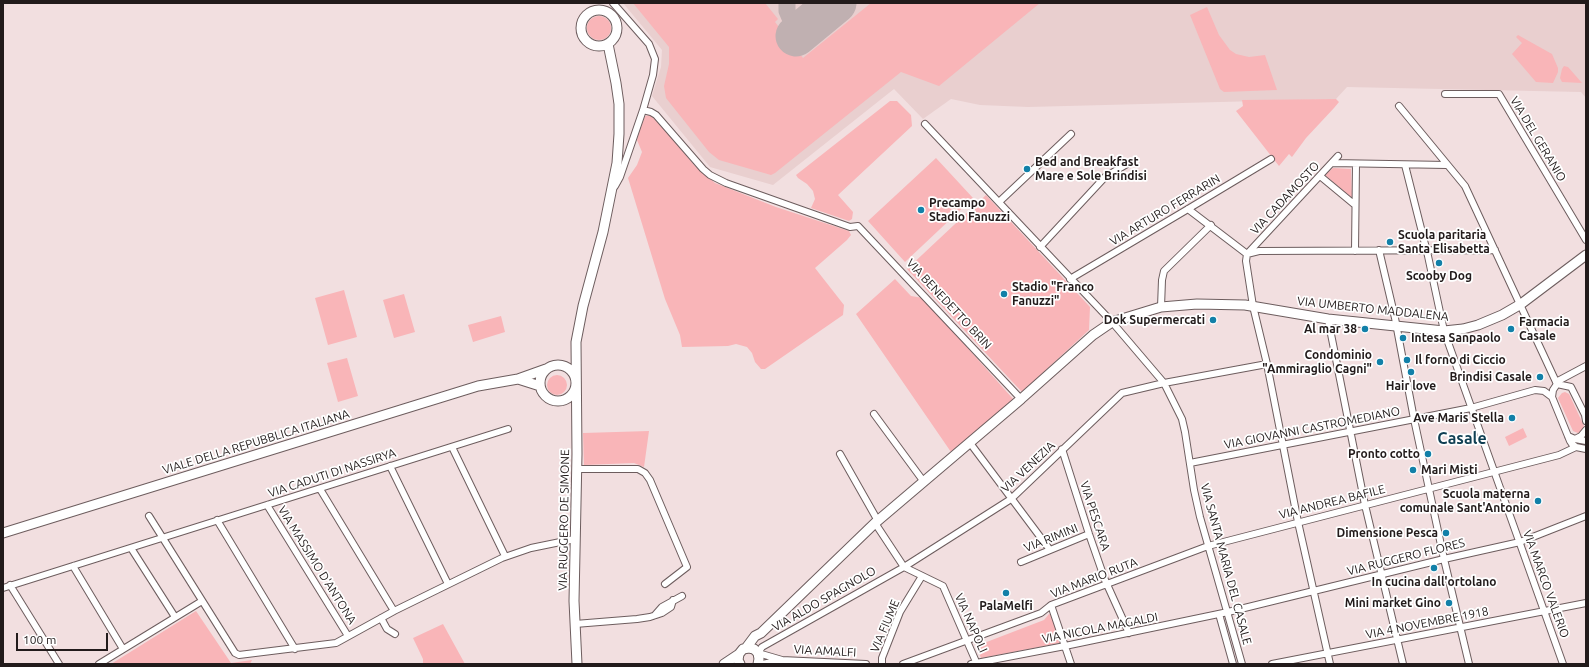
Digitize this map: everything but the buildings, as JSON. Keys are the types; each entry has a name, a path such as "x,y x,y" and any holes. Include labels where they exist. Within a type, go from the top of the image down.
{"street":[{"path":"612,189 620,177 643,110 653,74 655,58 649,44 613,3"},
{"path":"594,7 609,12 616,21 617,32 615,37 608,44 595,46 589,43 582,35 581,24 583,18 594,7"},
{"name":"VIA RUGGERO DE SIMONE","path":"577,664 575,624 577,469 575,352 578,328 603,232 612,189 619,134 619,104 608,44"},
{"name":"VIA DEL GERANIO","path":"1445,94 1499,94 1586,240"},
{"path":"1399,106 1465,186 1557,383 1571,388 1586,417"},
{"name":"VIA BENEDETTO BRIN","path":"643,110 656,115 703,169 726,183 850,226 858,226 1021,399"},
{"name":"VIA SANTA MARIA DEL CASALE","path":"925,124 1112,322 1164,383 1182,419 1194,490 1208,546 1242,664"},
{"path":"999,202 1071,134"},
{"name":"VIA CADAMOSTO","path":"1247,254 1338,156"},
{"name":"VIA ARTURO FERRARIN","path":"1070,278 1271,159"},
{"path":"1332,163 1447,165"},
{"path":"1040,247 1105,177 1127,164"},
{"path":"1355,251 1356,164"},
{"name":"VIA MARCO VALERIO","path":"1405,165 1427,250 1444,331 1563,664"},
{"path":"1320,176 1355,205"},
{"path":"1188,209 1211,225 1247,254"},
{"path":"740,664 738,660 743,651 756,636 761,633 877,522 1021,399 1093,335 1112,322 1161,307 1162,280 1164,271 1211,225"},
{"path":"1379,250 1444,559 1469,664"},
{"path":"1247,254 1259,251 1495,250"},
{"path":"1247,254 1246,261 1254,306 1298,522 1330,664"},
{"name":"VIA UMBERTO MADDALENA","path":"1161,307 1193,304 1254,306 1328,318 1444,331 1463,329 1478,325 1502,315 1521,304 1586,255"},
{"path":"1328,318 1365,505 1403,664"},
{"path":"562,365 572,371 576,381 574,392 562,400 554,401 544,395 540,386 540,379 546,369 551,366 562,365 567,362 575,352"},
{"name":"VIA VENEZIA","path":"904,567 1011,499 1122,393 1164,383 1267,364"},
{"path":"1586,366 1557,383 1553,390 1552,397 1572,444 1576,447 1586,449"},
{"name":"VIALE DELLA REPUBBLICA ITALIANA","path":"3,533 478,386 518,380 546,369"},
{"name":"VIALE DELLA REPUBBLICA ITALIANA","path":"518,380 540,386"},
{"name":"VIA GIOVANNI CASTROMEDIANO","path":"1190,463 1471,408 1535,390 1544,391 1552,397"},
{"path":"562,400 576,418"},
{"path":"874,414 924,482"},
{"name":"VIA CADUTI DI NASSIRYA","path":"3,588 390,466 452,448 508,429"},
{"path":"1576,439 1586,430"},
{"path":"1568,436 1586,441"},
{"path":"970,443 1050,550"},
{"name":"VIA ANDREA BAFILE","path":"1208,546 1559,455 1576,447"},
{"path":"452,448 505,556"},
{"name":"VIA PESCARA","path":"1062,450 1089,534 1129,633"},
{"path":"840,454 877,522 904,567"},
{"path":"390,466 448,584"},
{"path":"577,469 638,469 645,473 650,480 687,567 665,584"},
{"path":"320,489 394,611"},
{"name":"VIA MASSIMO D'ANTONA","path":"267,505 348,636"},
{"path":"99,664 202,601 149,516"},
{"name":"VIA RUGGERO FLORES","path":"1228,612 1520,542 1586,516"},
{"path":"217,520 295,648"},
{"name":"VIA RIMINI","path":"1021,562 1089,534"},
{"name":"VIA MASSIMO D'ANTONA","path":"202,601 235,653 239,655 336,643 394,611 505,556 531,548 575,539"},
{"name":"VIA MARIO RUTA","path":"966,641 1041,613 1051,605 1208,546"},
{"path":"131,548 175,617"},
{"path":"73,566 123,649"},
{"name":"VIA NAPOLI","path":"904,567 943,586 975,664"},
{"name":"VIA ALDO SPAGNOLO","path":"757,652 762,647 904,567"},
{"name":"VIA FIUME","path":"882,664 882,658 900,612 922,576"},
{"path":"10,586 59,664"},
{"path":"575,624 637,620 656,615 662,607 682,596"},
{"name":"VIA 4 NOVEMBRE 1918","path":"1272,664 1586,603"},
{"path":"1051,605 1071,664"},
{"name":"VIA NICOLA MAGALDI","path":"975,664 1228,612"},
{"path":"1219,614 1233,664"},
{"path":"381,618 387,629 395,634"},
{"path":"758,664 759,659 757,652 757,640 761,633"},
{"path":"903,664 966,641"},
{"path":"766,645 766,650 769,656"},
{"path":"724,664 743,651 752,648 757,652"},
{"name":"VIA AMALFI","path":"757,652 782,660"},
{"name":"VIA AMALFI","path":"762,664 782,660 866,664"}],"shaded area":[{"path":"623,3 1586,3 1586,98 1581,92 1347,87 1336,99 1028,107 980,105 951,99 923,119 894,89 773,185 710,167 652,96 661,67 662,50"},
{"path":"633,3 765,3 778,19 775,22 803,58 871,3 1040,3 939,86 901,72 771,175 719,160 709,152 666,98 664,86 669,64 669,47"},
{"path":"1207,7 1219,35 1230,50 1236,54 1249,57 1265,55 1277,90 1224,92 1220,89 1190,15"},
{"path":"599,16 608,19 611,28 608,37 599,40 590,37 587,28 590,19"},
{"path":"1518,35 1552,54 1558,68 1558,72 1553,83 1536,82 1512,54 1522,43 1516,37"},
{"path":"1564,66 1568,67 1582,83 1562,82 1560,78"},
{"path":"1336,99 1339,102 1334,108 1306,138 1292,157 1289,154 1279,166 1236,111 1243,106 1242,100"},
{"path":"890,101 897,101 911,115 912,126 838,195 853,212 852,219 849,221 811,208 815,199 813,191 796,175"},
{"path":"650,115 655,118 694,165 715,183 776,207 849,231 851,235 815,268 844,305 843,315 765,369 761,369 755,362 752,353 747,347 736,344 728,346 682,347 680,335 665,299 628,178 637,165 642,152 637,140 639,132 645,116"},
{"name":"Precampo Stadio Fanuzzi","path":"936,158 973,198 905,262 868,221"},
{"path":"1333,168 1351,169 1352,198 1325,175"},
{"name":"Stadio \"Franco Fanuzzi\"","path":"986,195 1090,307 1089,330 1022,392 907,269"},
{"path":"895,279 911,296 923,298 1014,400 951,452 856,314"},
{"path":"344,290 357,337 328,345 315,298"},
{"path":"404,294 415,332 394,338 383,300"},
{"path":"501,316 505,332 473,342 468,325"},
{"path":"347,358 358,396 338,402 327,363"},
{"path":"557,375 564,378 567,385 564,392 557,395 550,392 547,385 550,378"},
{"path":"1565,392 1569,394 1584,426 1581,432 1578,433 1573,431 1558,398"},
{"path":"1523,428 1527,437 1509,446 1505,437"},
{"path":"649,431 644,467 634,463 584,465 583,433"},
{"path":"196,611 231,663 252,660 250,664 111,664"},
{"path":"1049,614 1051,614 1060,643 981,658 974,641 984,643 1044,620"},
{"path":"443,624 465,664 423,664 423,659 413,638"}],"taxiway":[{"path":"787,3 787,11 790,18 796,23 804,25 812,22"}],"runway":[{"path":"796,36 836,3"}],"place":[{"name":"Bed and Breakfast Mare e Sole Brindisi","path":"1027,169"},
{"name":"Precampo Stadio Fanuzzi","path":"921,210"},
{"name":"Scuola paritaria Santa Elisabetta","path":"1390,242"},
{"name":"Scooby Dog","path":"1439,263"},
{"name":"Stadio \"Franco Fanuzzi\"","path":"1004,294"},
{"name":"Dok Supermercati","path":"1213,320"},
{"name":"Al mar 38","path":"1365,329"},
{"name":"Farmacia Casale","path":"1511,329"},
{"name":"Intesa Sanpaolo","path":"1403,338"},
{"name":"Il forno di Ciccio","path":"1407,360"},
{"name":"Condominio \"Ammiraglio Cagni\"","path":"1380,362"},
{"name":"Hair love","path":"1411,372"},
{"name":"Brindisi Casale","path":"1540,377"},
{"name":"Ave Maris Stella","path":"1512,418"},
{"name":"Pronto cotto","path":"1428,454"},
{"name":"Mari Misti","path":"1413,470"},
{"name":"Scuola materna comunale Sant'Antonio","path":"1538,501"},
{"name":"Dimensione Pesca","path":"1446,533"},
{"name":"In cucina dall'ortolano","path":"1434,568"},
{"name":"PalaMelfi","path":"1006,593"},
{"name":"Mini market Gino","path":"1449,603"}],"district":[{"name":"Casale","path":"1462,439"}]}
